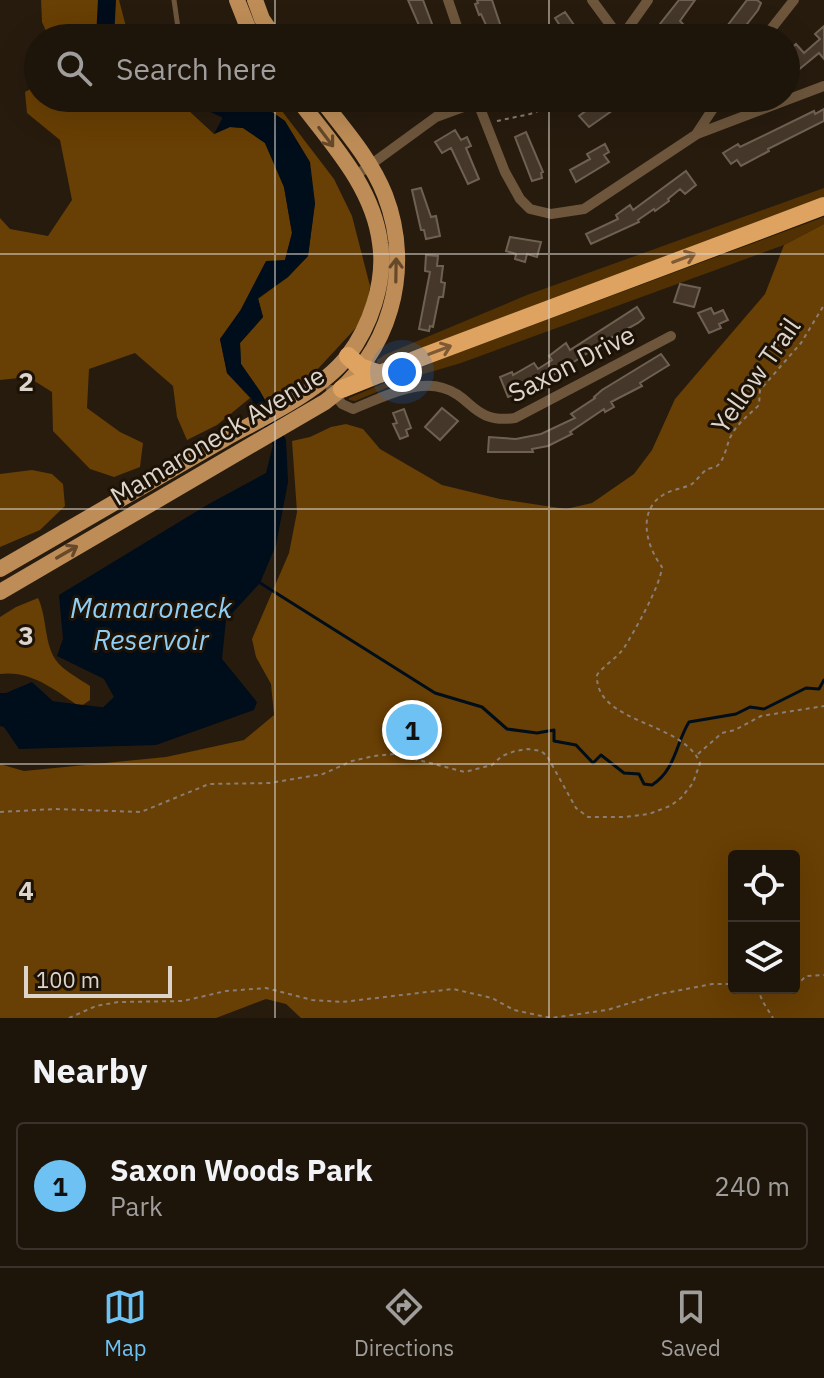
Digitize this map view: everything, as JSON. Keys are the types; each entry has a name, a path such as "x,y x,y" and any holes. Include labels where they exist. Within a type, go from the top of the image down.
{"highway":[{"path":"338,392 824,206"},
{"path":"354,362 380,374"}],"main road":[{"path":"237,0 246,24"},
{"path":"255,0 265,24"},
{"name":"Mamaroneck Avenue","path":"0,592 282,428 338,392 354,362 361,334 375,302 381,245 368,199 355,176 307,112"},
{"name":"Mamaroneck Avenue","path":"0,569 253,424 354,362 384,330 395,296 396,241 391,215 384,193 369,165 330,112"}],"street":[{"path":"448,0 456,24"},
{"path":"592,0 610,24"},
{"path":"630,24 648,0"},
{"path":"775,24 794,0"},
{"path":"800,95 824,86"},
{"path":"355,176 436,117 448,112"},
{"path":"481,112 505,172 520,199 530,209 551,214 584,209 697,134 755,112"},
{"path":"697,134 711,112"},
{"name":"Saxon Drive","path":"338,392 347,408 353,409 397,392 440,387 449,390 475,411 500,420 515,418 671,336"},
{"path":"324,379 338,392"}],"lane":[{"path":"174,0 177,24"}],"path":[{"path":"485,123 535,112"},
{"name":"Yellow Trail","path":"697,755 690,746 671,734 632,719 616,707 600,693 596,685 597,675 623,648 661,575 662,567 654,557 646,528 646,516 651,506 659,497 690,485 707,469 716,467 724,457 738,422 759,405 760,390 801,343 824,305"},
{"path":"0,812 55,809 141,812 209,784 270,783 323,774 352,761 374,756 395,754 465,772 492,765 502,756 528,749 541,751 547,756 576,808 588,817 649,814 681,798 699,772 697,755 722,733 735,730 761,716 824,706"},
{"path":"800,982 806,976 824,975"},
{"path":"69,1018 96,1006 118,1002 183,1001 226,991 266,988 312,1000 342,1002 453,989 492,998 514,1010 551,1018 607,1010 672,991 728,984"},
{"path":"760,994 773,1018"}],"shaded area":[{"path":"41,0 119,0 125,24 43,24"},
{"path":"190,112 214,134 230,127 243,128 265,143 284,187 292,233 285,260 220,339 227,373 250,398 217,425 187,440 177,417 173,386 135,353 89,369 87,408 120,432 143,443 140,467 114,477 90,469 53,431 52,392 28,377 0,380 0,218 10,229 48,236 72,200 60,140 27,113"},
{"path":"272,112 283,112 334,179 352,216 370,286 365,318 303,385 283,398 266,401 241,364 240,343 263,317 258,299 288,277 308,256 315,203 285,121"},
{"path":"824,188 824,197 377,365 377,360 384,355 527,295"},
{"path":"824,217 824,224 784,245 461,363 413,377 355,401 349,400 441,359"},
{"path":"824,224 824,1018 301,1018 286,1004 266,999 216,1018 0,1018 0,764 24,771 166,757 244,740 274,715 271,684 256,657 252,639 289,553 297,512 292,441 346,424 363,429 380,449 442,485 500,499 566,509 592,503 634,474 652,450 675,399 765,294 784,245"},
{"path":"32,470 52,474 63,484 65,506 40,530 0,547 0,474"},
{"path":"38,598 55,659 90,686 90,700 80,707 32,678 0,674 0,617"}],"water":[{"name":"Mamaroneck Reservoir","path":"226,112 272,112 285,121 310,162 315,203 308,256 288,277 258,298 263,317 240,343 241,364 260,391 286,440 288,482 276,545 260,583 226,620 222,659 257,702 254,710 156,745 19,749 4,727 0,726 0,693 32,682 69,716 96,714 114,697 104,679 57,656 63,639 59,595 266,473 273,445 251,398 227,373 220,339 240,311 266,261 285,260 292,233 284,187 265,143 243,128 230,127 214,134"}],"building":[{"path":"408,0 423,0 432,24 418,24"},
{"path":"477,0 492,0 500,24 486,24 475,4"},
{"path":"679,0 695,0 680,21 683,24 660,24"},
{"path":"747,0 761,3 747,24 729,24"},
{"path":"565,12 573,24 559,24 555,18"},
{"path":"824,26 824,59 819,53 800,69 800,48 804,53 820,39 815,34"},
{"path":"824,109 824,121 741,166 737,160 731,164 723,153 738,144 740,147"},
{"path":"584,112 610,112 589,127 579,116"},
{"path":"455,130 461,140 467,137 471,146 466,148 479,179 468,184 451,148 442,153 435,142"},
{"path":"526,132 543,172 542,178 532,181 515,137"},
{"path":"605,144 609,152 604,155 609,162 576,182 570,170 590,159 587,154"},
{"path":"686,171 696,185 685,194 680,189 669,201 639,222 591,244 586,234 618,219 616,215 630,205 633,210"},
{"path":"421,188 431,217 436,216 440,236 426,239 424,230 421,230 412,190"},
{"path":"510,237 541,242 537,257 527,254 525,262 515,259 516,254 506,251"},
{"path":"426,255 438,256 437,266 443,266 441,282 445,283 433,327 430,326 429,331 419,329 430,272 425,271"},
{"path":"680,284 700,288 694,307 674,302"},
{"path":"637,307 644,318 638,323 538,385 508,397 500,377 512,372 513,375 534,363 538,369 552,360 549,356 566,343 570,350"},
{"path":"711,308 714,314 723,310 728,320 719,324 721,328 709,333 698,313"},
{"path":"661,354 669,365 640,383 642,386 611,402 614,407 605,412 604,409 570,432 572,434 548,446 532,449 533,452 488,452 489,437 516,439 541,434 575,418 571,414 602,390"},
{"path":"442,408 458,421 440,440 425,427"},
{"path":"404,409 411,428 406,430 408,436 400,439 393,424 397,423 393,413"}],"waterway":[{"path":"106,24 107,0"},
{"path":"232,112 249,120"},
{"path":"257,581 435,693 482,707 507,729 537,733 554,730 554,741 576,745 593,763 601,755 624,773 639,774 644,784 652,785 666,772 689,722 736,714 750,707 764,709 806,688 819,689 824,680"},
{"path":"0,704 116,718"}],"place":[{"name":"Saxon Woods Park","path":"412,730"}]}
